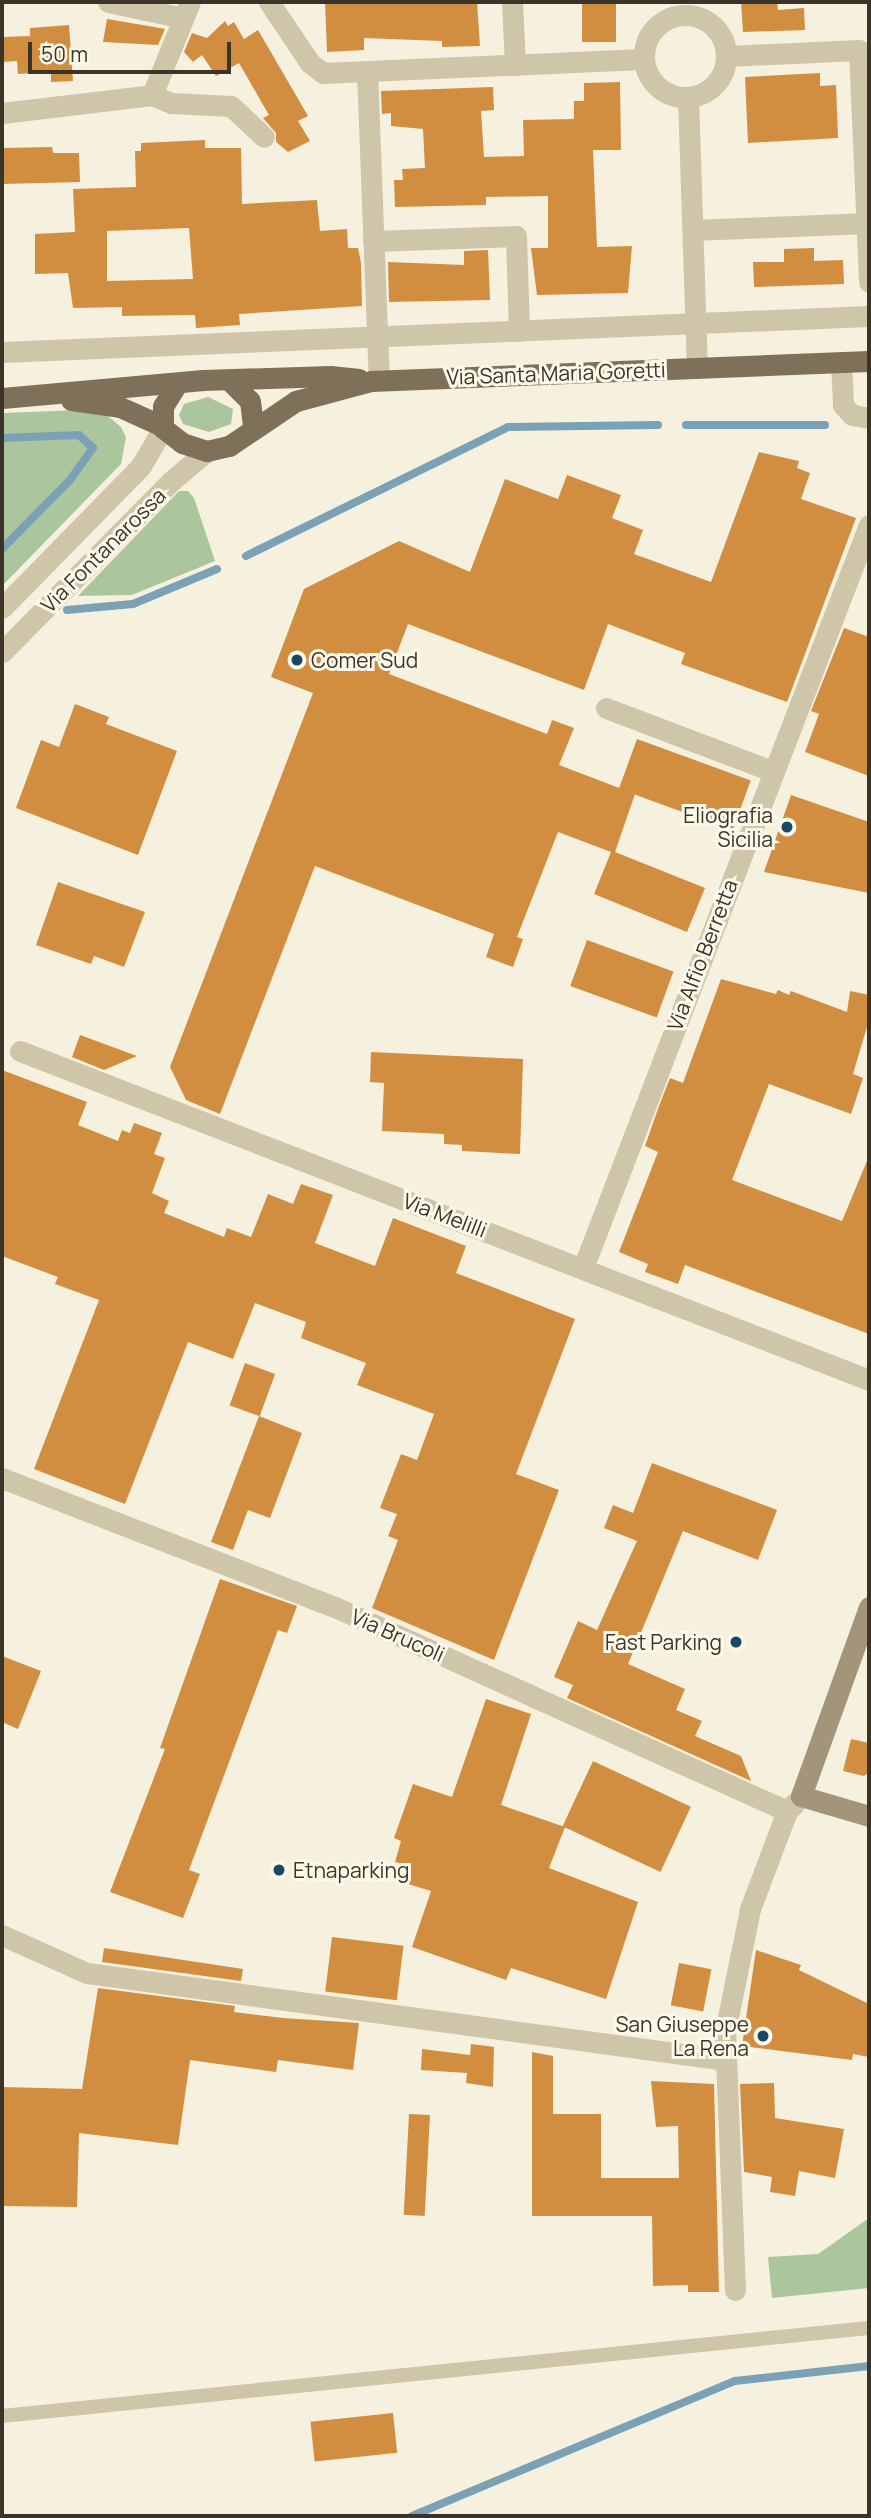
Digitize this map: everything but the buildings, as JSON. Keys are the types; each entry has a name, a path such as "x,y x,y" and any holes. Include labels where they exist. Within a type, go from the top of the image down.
{"main road":[{"name":"Via Santa Maria Goretti","path":"253,426 296,401 375,380 869,361"},
{"path":"2,398 101,386 330,376 375,380"},
{"path":"27,396 101,402 162,427 182,443 207,451 229,446 253,426 250,401 230,381"},
{"path":"162,427 163,406 177,384"},
{"path":"869,1607 794,1804 869,1816"}],"street":[{"path":"108,2 186,10 152,95"},
{"path":"269,2 316,68 323,73 643,59"},
{"path":"512,2 515,65"},
{"path":"684,15 710,23 719,33 727,56 719,81 700,95 688,98 663,92 653,83 643,59 645,46 659,23 684,15"},
{"path":"727,56 859,50 866,130 869,282"},
{"path":"367,72 377,337 375,380"},
{"path":"2,113 152,95 171,103 231,106 264,137"},
{"path":"688,98 698,368"},
{"path":"693,230 868,223"},
{"path":"373,241 516,236 519,331"},
{"path":"2,352 869,316"},
{"path":"841,362 844,405 852,415 869,418"},
{"name":"Via Fontanarossa","path":"2,608 141,466 162,427"},
{"name":"Via Fontanarossa","path":"2,652 170,482 207,451"},
{"name":"Via Alfio Berretta","path":"583,1268 772,771 869,525"},
{"path":"606,708 772,771"},
{"name":"Via Melilli","path":"20,1051 869,1380"},
{"name":"Via Brucoli","path":"2,1478 335,1607 794,1804"},
{"path":"735,2290 725,2032 741,1943 794,1804"},
{"path":"2,1935 87,1973 726,2060"}],"lane":[{"path":"2,2416 869,2328"}],"green space":[{"path":"208,397 233,409 231,424 209,432 183,424 179,415 184,404"},
{"path":"102,411 121,427 126,437 121,464 2,586 2,413"},
{"path":"179,491 188,491 194,498 215,561 132,595 78,596"},
{"path":"869,2218 869,2288 772,2298 768,2257 818,2254"}],"waterway":[{"path":"246,556 508,427 658,425"},
{"path":"686,425 825,425"},
{"path":"2,438 79,435 93,448 70,480 2,549"},
{"path":"67,610 133,604 217,569"},
{"path":"412,2516 735,2381 869,2366"}],"place":[{"name":"Comer Sud","path":"297,660"},
{"name":"Eliografia Sicilia","path":"787,827"},
{"name":"Fast Parking","path":"736,1642"},
{"name":"Etnaparking","path":"279,1870"},
{"name":"San Giuseppe La Rena","path":"763,2036"}]}
